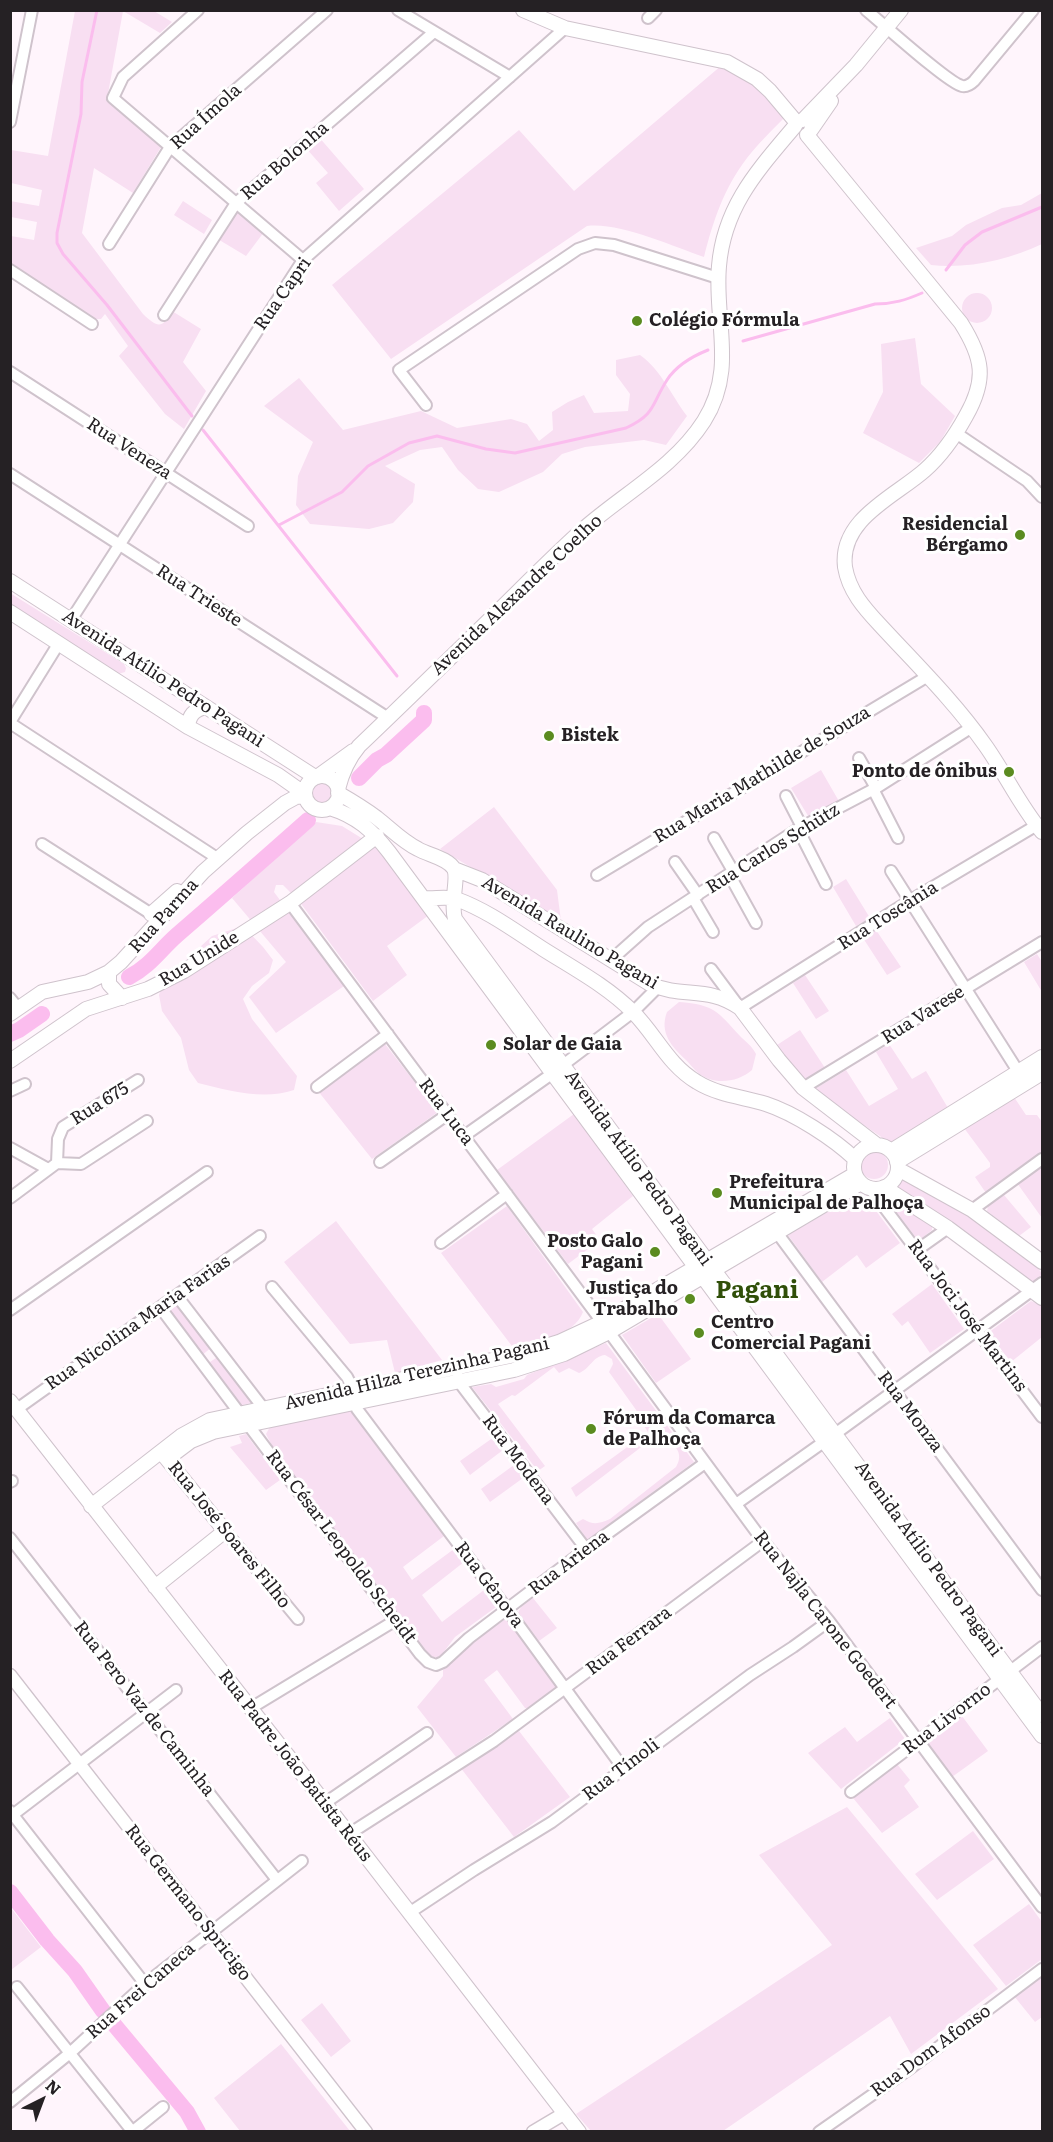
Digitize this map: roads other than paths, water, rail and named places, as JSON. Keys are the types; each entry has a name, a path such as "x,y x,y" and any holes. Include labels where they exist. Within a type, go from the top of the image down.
{"main road":[{"path":"523,10 565,28 727,62 757,79 803,128 961,323 977,351 981,369 980,384 970,410 948,446 926,469 865,517 850,538 845,565 848,578 862,605 972,727 1040,829"},
{"name":"Avenida Alexandre Coelho","path":"316,777 359,746 565,546 676,454 704,421 713,403 724,364 718,278 724,239 735,205 747,184 772,153 803,128 901,10"},
{"name":"Avenida Atílio Pedro Pagani","path":"11,582 316,777"},
{"name":"Avenida Atílio Pedro Pagani","path":"10,612 188,727 278,775 305,795"},
{"path":"116,680 127,677 133,660"},
{"path":"188,727 192,713 206,707"},
{"name":"Avenida Alexandre Coelho","path":"338,791 342,774 359,746"},
{"path":"338,791 336,802 330,808 319,810 313,807 305,795 307,784 316,777 322,776 332,780 338,791 380,820 399,837 421,851 443,860 454,869"},
{"name":"Rua Parma","path":"13,1007 42,992 82,983 109,972 121,963 156,917 217,858 285,803 305,795"},
{"name":"Avenida Atílio Pedro Pagani","path":"330,808 359,820 377,836 558,1069 1005,1675 1042,1736"},
{"name":"Rua Unide","path":"10,1061 86,1010 148,989 184,972 290,903 377,836"},
{"name":"Avenida Atílio Pedro Pagani","path":"454,869 456,877 452,910 455,919 558,1069"},
{"name":"Avenida Raulino Pagani","path":"454,869 482,880 658,987 675,992 709,993 726,999 740,1008 803,1088 877,1145"},
{"path":"424,898 452,898"},
{"name":"Avenida Raulino Pagani","path":"452,898 475,907 600,985 633,1012 670,1060 696,1082 717,1092 755,1101 783,1111 809,1126 855,1159"},
{"path":"109,972 110,984 122,998"},
{"path":"82,983 87,988 90,1000 86,1010"},
{"path":"895,1160 1022,1078 1042,1057"},
{"path":"1022,1078 1042,1073"},
{"path":"1039,1291 884,1187 862,1181 855,1159 866,1147 877,1145 895,1160 972,1210 1042,1262"},
{"path":"884,1187 893,1180 895,1160"},
{"name":"Avenida Hilza Terezinha Pagani","path":"245,1419 264,1409 459,1382 539,1363 572,1351 605,1327 862,1181"},
{"name":"Avenida Hilza Terezinha Pagani","path":"705,1269 778,1233 862,1181"},
{"name":"Avenida Hilza Terezinha Pagani","path":"91,1506 164,1455 200,1424 210,1420 245,1419 355,1396 455,1368 520,1354 605,1327"},
{"path":"479,1363 483,1377"},
{"name":"Rua Padre João Batista Réus","path":"14,1405 349,1833 579,2132"},
{"name":"Rua José Soares Filho","path":"164,1455 225,1531"},
{"path":"155,1587 225,1531"},
{"name":"Avenida Atílio Pedro Pagani","path":"1005,1675 1042,1715"}],"street":[{"path":"10,122 15,68 32,10"},
{"path":"198,10 123,77 113,98 303,260"},
{"name":"Rua Ímola","path":"109,244 170,147 327,10"},
{"path":"398,10 510,77"},
{"path":"866,10 962,86 975,81 1034,10"},
{"name":"Rua Capri","path":"71,620 303,260 565,28"},
{"name":"Rua Bolonha","path":"164,315 236,203 434,32"},
{"path":"426,405 399,370 578,249 595,243 614,245 718,278"},
{"path":"10,270 92,324"},
{"name":"Rua Veneza","path":"10,372 248,526"},
{"path":"956,433 1027,481 1042,497"},
{"name":"Rua Trieste","path":"10,474 388,718"},
{"path":"59,643 10,723 217,858"},
{"name":"Rua Maria Mathilde de Souza","path":"597,874 928,676"},
{"name":"Rua Carlos Schütz","path":"611,960 648,927 731,872 800,828 875,789 972,727"},
{"path":"860,758 898,838"},
{"path":"786,796 826,884"},
{"name":"Rua Toscânia","path":"740,1008 911,900 1040,829"},
{"path":"714,838 756,923"},
{"path":"42,844 156,917"},
{"path":"675,862 713,932"},
{"path":"891,871 1022,1078"},
{"name":"Rua Luca","path":"290,903 605,1327"},
{"name":"Rua Varese","path":"803,1088 1042,942"},
{"path":"711,969 740,1008"},
{"path":"464,1136 633,1012 658,987"},
{"path":"317,1087 388,1034"},
{"name":"Rua 675","path":"52,1166 63,1127 138,1080"},
{"path":"10,1091 25,1084"},
{"path":"380,1162 448,1114"},
{"path":"10,1148 52,1166 81,1164 147,1121"},
{"path":"972,1210 1042,1159"},
{"path":"10,1198 52,1166"},
{"path":"10,1310 207,1172"},
{"name":"Rua Joci José Martins","path":"862,1181 978,1329 1042,1417"},
{"path":"441,1243 507,1194"},
{"path":"917,1250 948,1228"},
{"name":"Rua Monza","path":"778,1233 1042,1590"},
{"name":"Rua Nicolina Maria Farias","path":"14,1405 177,1296 260,1236"},
{"name":"Rua Gênova","path":"272,1287 347,1377 355,1396 357,1409 566,1688 623,1768"},
{"path":"736,1504 978,1329 1039,1291"},
{"path":"177,1296 264,1409"},
{"name":"Rua César Leopoldo Scheidt","path":"160,1307 420,1654 428,1662 436,1665"},
{"name":"Rua Najla Carone Goedert","path":"605,1327 763,1541 829,1621 1042,1907"},
{"path":"202,1362 219,1349"},
{"name":"Rua Modena","path":"455,1368 459,1382 586,1549"},
{"name":"Rua Ariena","path":"436,1665 443,1662 464,1642 586,1549 705,1463"},
{"name":"Rua José Soares Filho","path":"225,1531 298,1619"},
{"name":"Rua Pero Vaz de Caminha","path":"10,1538 277,1880"},
{"name":"Rua Ferrara","path":"349,1833 494,1741 763,1541"},
{"path":"251,1708 396,1620"},
{"name":"Rua Tínoli","path":"409,1913 552,1822 623,1768 829,1621"},
{"name":"Rua Livorno","path":"851,1791 1042,1647"},
{"name":"Rua Germano Spricigo","path":"10,1675 366,2132"},
{"path":"145,1984 12,1815 176,1690"},
{"path":"325,1803 427,1733"},
{"name":"Rua Frei Caneca","path":"10,2102 69,2053 145,1984 302,1861"},
{"name":"Rua Dom Afonso","path":"819,2132 912,2067 1042,1969"},
{"path":"17,1987 132,2131 163,2107"},
{"path":"533,2132 565,2113"}],"waterway":[{"path":"97,10 82,82 81,114 57,233 57,243 63,254 107,305 192,416"},
{"path":"946,270 965,245 982,232 1042,207"},
{"path":"743,341 922,293"},
{"path":"279,525 342,492 368,466 409,443 437,436 486,449 515,453 626,428 648,413 675,370 691,358 708,350"},
{"path":"203,430 397,676"},
{"path":"359,778 424,720 424,713"},
{"path":"129,977 148,963 308,820"},
{"path":"10,1034 42,1014"},
{"path":"10,1892 47,1940 75,1971 103,2011"},
{"path":"112,2022 187,2112 198,2132"}],"place":[{"name":"Colégio Fórmula","path":"637,321"},
{"name":"Residencial Bérgamo","path":"1020,535"},
{"name":"Bistek","path":"549,736"},
{"name":"Ponto de ônibus","path":"1009,772"},
{"name":"Solar de Gaia","path":"491,1045"},
{"name":"Prefeitura Municipal de Palhoça","path":"717,1193"},
{"name":"Posto Galo Pagani","path":"655,1252"},
{"name":"Justiça do Trabalho","path":"690,1299"},
{"name":"Centro Comercial Pagani","path":"699,1333"},
{"name":"Fórum da Comarca de Palhoça","path":"591,1429"}],"district":[{"name":"Pagani","path":"757,1291"}]}
